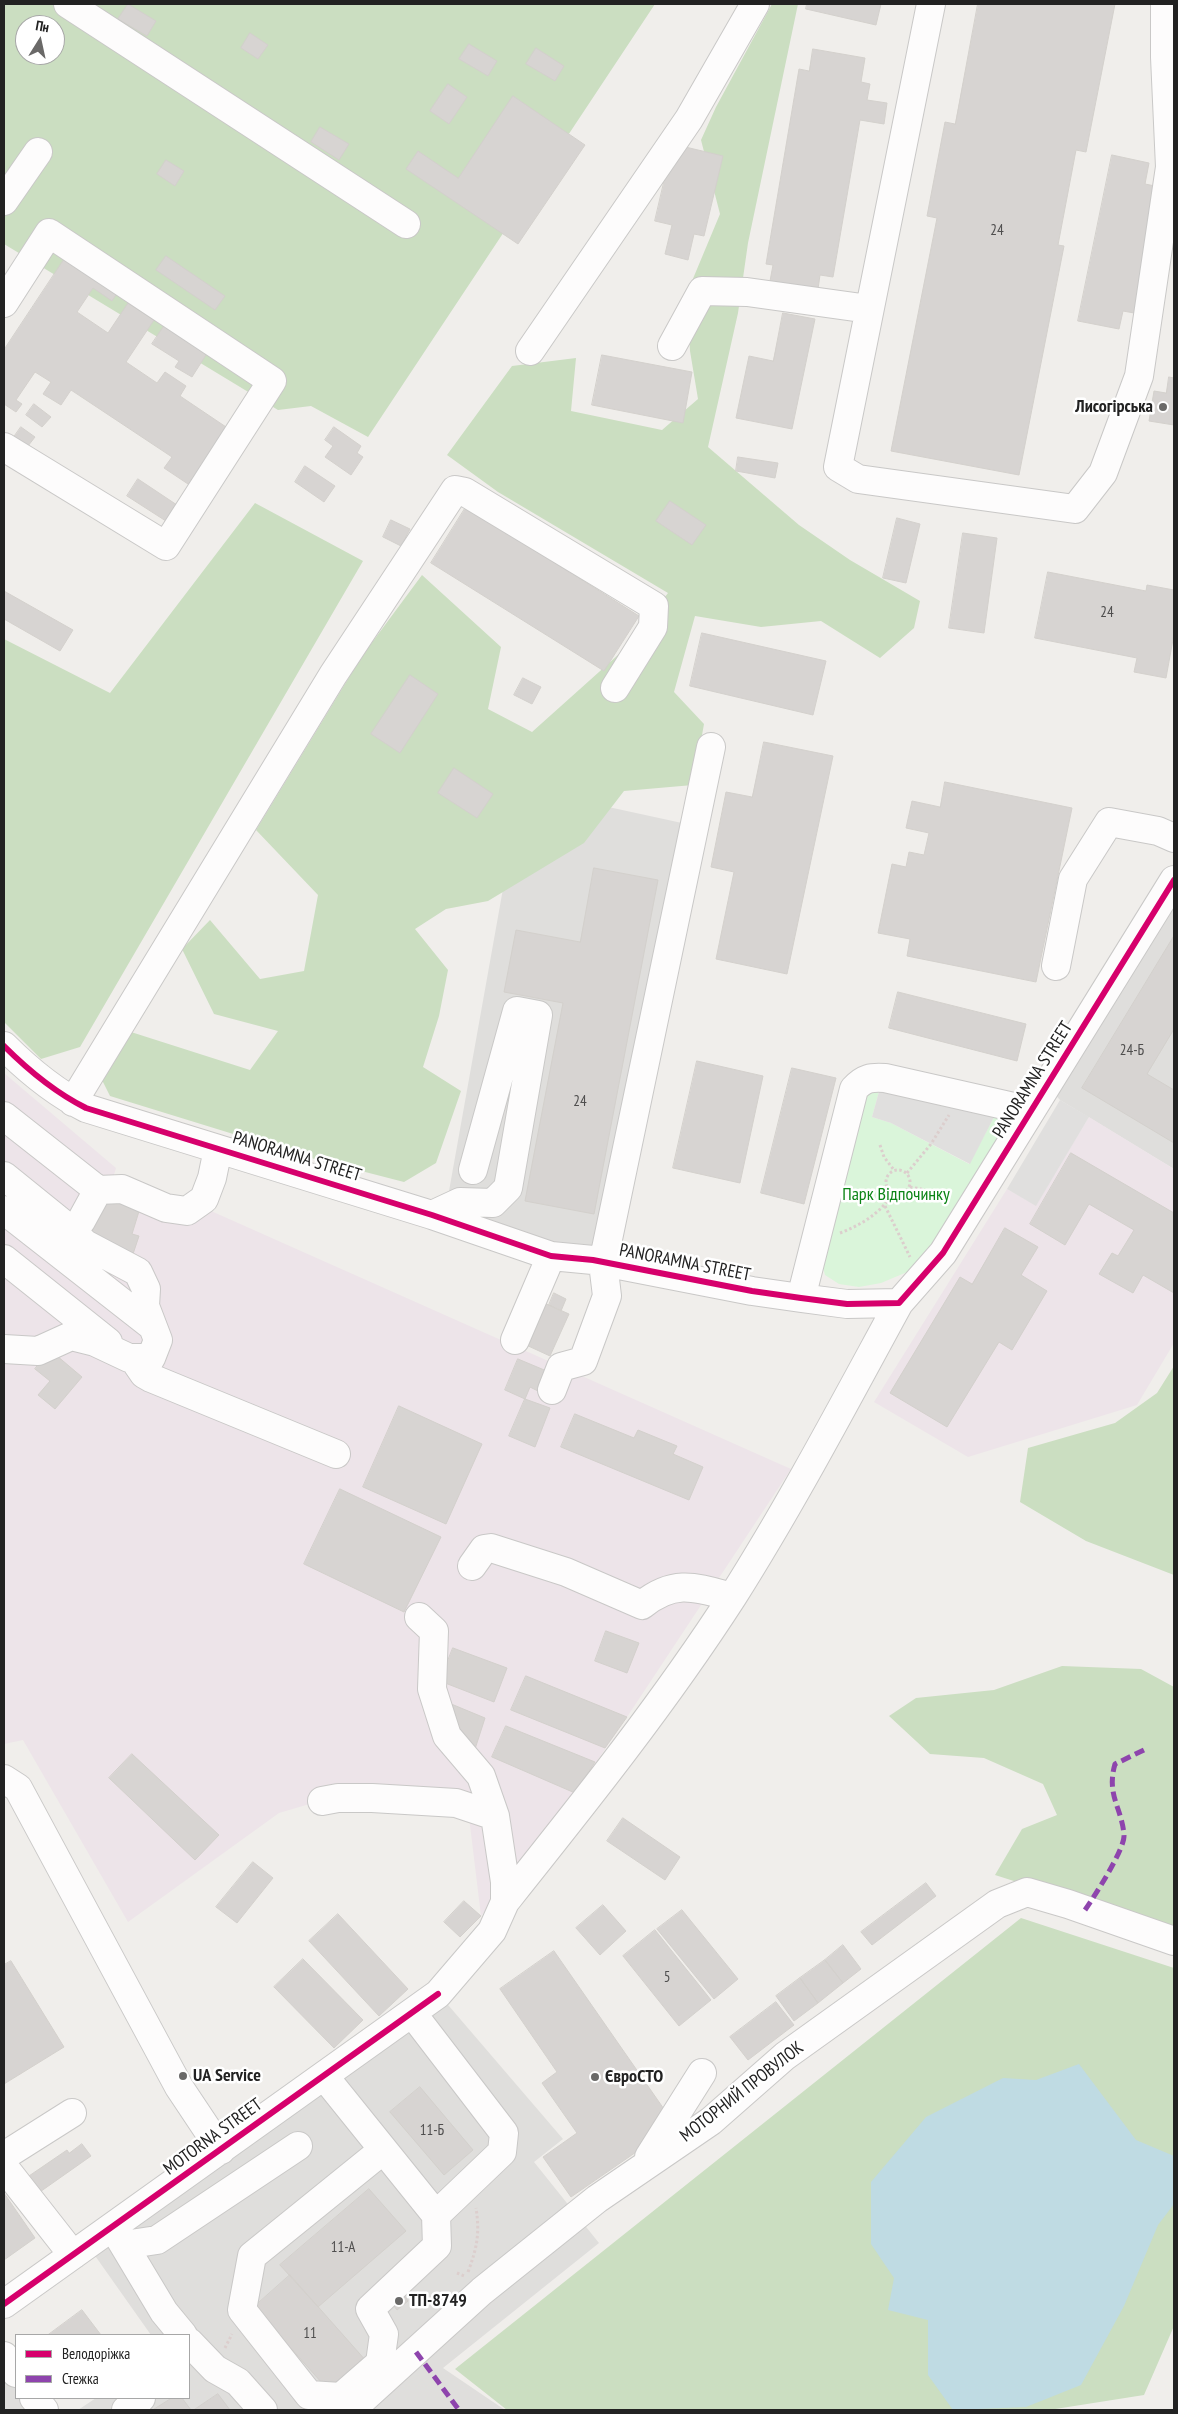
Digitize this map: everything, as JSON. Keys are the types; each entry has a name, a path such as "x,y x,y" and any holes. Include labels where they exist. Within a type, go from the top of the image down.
{"street":[{"path":"68,4 406,224"},
{"path":"530,351 689,119 755,4"},
{"path":"931,4 868,309 838,467 858,479 1075,509 1103,473 1139,376 1170,167 1165,57 1165,4"},
{"path":"4,201 38,152"},
{"path":"4,303 49,233 272,381 166,546 4,447"},
{"path":"672,346 702,291 747,292 868,309"},
{"path":"73,1102 333,675 454,490 466,492 654,606 652,627 615,688"},
{"path":"552,1390 561,1367 583,1361 607,1296 603,1262 711,747"},
{"path":"1056,966 1073,879 1109,822 1158,830 1174,838"},
{"name":"PANORAMNA STREET","path":"4,1046 35,1076 55,1092 86,1108 432,1215 551,1256 603,1262 752,1291 801,1298 847,1304 899,1303 943,1253 1174,880"},
{"path":"432,1215 460,1202 493,1204 508,1188 538,1015 517,1011 473,1170"},
{"path":"801,1298 854,1090 860,1083 866,1079 886,1078 1031,1111"},
{"path":"4,1116 98,1190 122,1189 142,1196 166,1208 187,1211 204,1199 212,1178 218,1148"},
{"path":"4,1176 72,1231 85,1244 138,1272 146,1289 145,1306 158,1340 152,1358 131,1358 95,1342 71,1336 38,1351 4,1349"},
{"path":"72,1231 98,1190"},
{"path":"4,1210 152,1326"},
{"path":"516,1340 551,1256"},
{"path":"4,1259 131,1358 144,1374 336,1454"},
{"path":"505,1902 589,1797 732,1597 798,1490 899,1303"},
{"path":"472,1566 484,1549 491,1548 566,1572 642,1605 656,1594 694,1586 732,1597"},
{"name":"MOTORNA STREET","path":"4,2304 73,2255 118,2236 221,2150 438,1994 492,1931 505,1902 505,1882 495,1816 481,1776 447,1736 432,1689 434,1631 419,1617"},
{"path":"4,1779 18,1788 179,2087 221,2150"},
{"path":"322,1801 338,1798 372,1798 456,1804 495,1816"},
{"name":"МОТОРНИЙ ПРОВУЛОК","path":"351,2410 482,2291 597,2198 711,2121 785,2056 997,1904 1027,1892 1068,1904 1174,1941"},
{"path":"412,2013 504,2133 502,2152 436,2215"},
{"path":"644,2165 702,2074"},
{"path":"324,2076 436,2215 437,2246 370,2309 384,2334 380,2363 341,2397 309,2395 242,2310 252,2256 383,2150"},
{"path":"4,2156 72,2112"},
{"path":"118,2236 157,2240 298,2146"},
{"path":"4,2167 73,2255"},
{"path":"118,2236 164,2312 181,2334"},
{"path":"195,2351 238,2382 262,2410"},
{"path":"4,2356 15,2372"},
{"path":"35,2399 44,2410"},
{"path":"126,2410 140,2399"}],"path":[{"path":"907,1173 930,1144 962,1095"},
{"path":"880,1144 884,1157 894,1170"},
{"path":"894,1170 901,1170 907,1173 911,1180 910,1187 906,1192 899,1195 892,1194 887,1189 888,1175 894,1170"},
{"path":"910,1187 921,1189 933,1198"},
{"path":"816,1240 824,1240 856,1226 885,1206 892,1194"},
{"path":"885,1206 910,1257"},
{"path":"466,2277 479,2228 476,2208 485,2170"},
{"path":"195,2351 242,2310"}],"shaded area":[{"path":"521,788 682,823 593,1260 444,1219"},
{"path":"1174,880 1174,1169 1060,1100 1047,1086"},
{"path":"4,1073 116,1168 113,1178 211,1211 791,1469 575,1793 481,1916 466,1792 347,1793 279,1813 128,1922 23,1740 4,1744"},
{"path":"880,1088 995,1115 970,1164 891,1123 872,1117"},
{"path":"1060,1100 1089,1117 1036,1206 1007,1189"},
{"path":"1089,1117 1174,1169 1174,1343 1137,1405 968,1457 874,1402 1007,1189 1036,1205"},
{"path":"443,1999 563,2139 534,2162 599,2243 443,2368 505,2410 78,2410 94,2399 190,2399 190,2334 150,2334 91,2250"},
{"path":"4,2346 15,2362 15,2399 42,2399 50,2410 4,2410"}],"green space":[{"path":"4,4 655,4 368,437 311,406 278,410 4,244"},
{"path":"772,4 798,4 748,243 738,313 708,447 799,525 850,560 920,601 914,628 880,658 821,621 761,627 695,616 674,692 704,724 693,785 624,791 584,843 488,901 446,909 415,929 448,970 439,1016 423,1067 461,1091 436,1163 404,1182 311,1158 110,1096 100,1076 131,1032 250,1070 278,1031 214,1014 182,949 210,920 260,979 304,971 318,895 256,830 362,656 422,575 501,647 488,709 532,732 628,646 668,593 498,492 447,455 512,366 576,358 571,411 662,430 698,399 690,351 687,293 720,214 701,140 716,107"},
{"path":"255,503 363,561 80,1047 41,1059 4,1022 4,639 110,693"},
{"name":"Парк Відпочинку","path":"880,1088 872,1117 891,1123 969,1164 995,1115 1006,1121 980,1171 929,1255 912,1270 881,1283 859,1287 839,1284 825,1275 820,1257 862,1092"},
{"path":"1174,1366 1174,1575 1086,1541 1020,1502 1028,1448 1115,1423 1157,1393"},
{"path":"1062,1666 1141,1669 1174,1687 1174,1932 995,1875 1022,1829 1057,1815 1043,1784 984,1758 930,1754 889,1716 916,1698 994,1690"},
{"path":"1021,1918 1174,1968 1174,2326 1144,2395 1049,2410 507,2410 455,2369"}],"water":[{"path":"1079,2064 1136,2140 1174,2156 1174,2204 1158,2225 1124,2306 1081,2385 1026,2407 953,2410 928,2375 928,2320 888,2310 894,2278 871,2244 871,2182 926,2117 1003,2078 1036,2080"}],"building":[{"path":"128,4 156,21 147,36 118,19"},
{"path":"807,4 881,4 876,25 806,9"},
{"path":"978,4 1115,4 1086,152 1076,150 1058,245 1064,246 1019,475 891,451 937,218 927,216 945,122 955,124"},
{"path":"250,33 268,45 258,59 241,48"},
{"path":"469,44 497,61 488,76 459,59"},
{"path":"536,48 564,66 555,81 526,64"},
{"path":"813,49 865,58 861,82 870,84 867,100 887,103 884,124 860,120 833,277 820,275 818,289 770,281 773,265 766,264 799,69 809,71"},
{"path":"448,84 467,97 449,124 430,111"},
{"path":"513,96 585,145 518,244 406,169 418,151 458,178"},
{"path":"320,127 349,144 339,160 311,142"},
{"path":"673,144 723,156 704,236 694,234 688,260 665,254 672,225 655,221"},
{"path":"1112,155 1149,163 1145,184 1160,187 1134,313 1123,311 1119,329 1078,321"},
{"path":"166,160 184,171 175,186 157,174"},
{"path":"69,252 121,287 112,301 93,288 77,312 108,333 128,303 154,320 126,362 157,383 165,372 186,386 180,396 235,433 197,490 164,468 172,457 71,390 61,405 43,394 51,382 35,372 16,400 22,404 16,412 4,404 4,350"},
{"path":"166,256 225,296 215,310 156,270"},
{"path":"783,313 815,319 792,429 736,418 749,356 773,361"},
{"path":"168,320 211,347 192,377 175,367 179,361 152,344"},
{"path":"602,355 692,372 683,423 592,405"},
{"name":"Лисогірська","path":"1169,377 1174,378 1174,425 1149,421 1154,391 1166,393"},
{"path":"34,404 51,417 42,427 26,415"},
{"path":"21,427 35,437 28,446 14,437"},
{"path":"334,427 361,446 357,453 363,457 351,475 325,457 333,446 325,440"},
{"path":"738,457 778,463 775,478 736,471"},
{"path":"305,466 335,486 324,502 295,482"},
{"path":"138,479 180,507 169,523 127,496"},
{"path":"670,501 706,525 692,545 656,521"},
{"path":"466,507 639,616 604,671 431,563"},
{"path":"897,518 920,524 906,583 883,578"},
{"path":"391,520 410,529 401,546 383,537"},
{"path":"963,533 997,538 984,633 949,628"},
{"path":"1048,572 1146,591 1147,585 1174,590 1174,634 1166,678 1134,672 1137,658 1035,638"},
{"path":"4,591 73,630 60,651 4,619"},
{"path":"702,633 826,661 813,715 690,686"},
{"path":"410,675 438,694 400,753 371,734"},
{"path":"523,678 541,687 532,704 514,695"},
{"path":"764,742 833,756 787,974 716,959 734,872 711,867 726,792 752,797"},
{"path":"454,768 493,794 477,818 438,793"},
{"path":"945,782 1072,808 1036,982 907,956 910,939 878,933 892,864 906,867 909,852 924,855 929,833 906,828 912,801 940,807"},
{"path":"594,868 658,880 594,1214 525,1201 563,1003 504,992 516,930 580,942"},
{"path":"1174,936 1174,1029 1147,1074 1174,1090 1174,1143 1082,1088"},
{"path":"898,992 1026,1024 1017,1061 889,1028"},
{"path":"697,1061 763,1076 740,1183 673,1168"},
{"path":"792,1068 836,1078 804,1204 761,1193"},
{"path":"1071,1153 1174,1213 1174,1293 1143,1275 1133,1293 1099,1274 1112,1253 1118,1256 1134,1230 1089,1204 1065,1245 1030,1224"},
{"path":"102,1196 140,1208 132,1234 139,1236 132,1257 87,1242"},
{"path":"1005,1228 1038,1247 1021,1275 1047,1291 1012,1350 999,1342 947,1427 890,1393 960,1277 972,1284"},
{"path":"554,1293 566,1299 561,1311 549,1305"},
{"path":"542,1302 569,1314 550,1356 524,1344"},
{"path":"50,1350 82,1377 55,1409 38,1395 50,1381 35,1369"},
{"path":"518,1359 549,1372 540,1392 530,1387 525,1399 505,1390"},
{"path":"525,1399 550,1408 535,1447 509,1436"},
{"path":"399,1406 482,1444 446,1524 363,1487"},
{"path":"575,1414 634,1438 638,1430 677,1446 673,1454 703,1467 689,1500 561,1447"},
{"path":"340,1489 441,1537 404,1612 304,1564"},
{"path":"606,1631 639,1643 627,1673 595,1661"},
{"path":"453,1648 507,1668 494,1702 440,1681"},
{"path":"526,1676 627,1717 605,1748 511,1710"},
{"path":"444,1701 485,1718 475,1749 444,1717"},
{"path":"506,1726 595,1762 575,1793 492,1757"},
{"path":"132,1754 219,1835 195,1860 109,1778"},
{"path":"623,1818 680,1857 665,1880 607,1841"},
{"path":"253,1862 273,1878 237,1923 216,1907"},
{"path":"926,1883 936,1896 872,1945 861,1932"},
{"path":"464,1901 481,1916 460,1937 444,1922"},
{"path":"603,1905 626,1931 600,1955 576,1928"},
{"path":"682,1910 738,1979 714,1999 657,1929"},
{"path":"338,1914 408,1989 379,2016 309,1941"},
{"path":"655,1930 711,2000 679,2026 623,1956"},
{"path":"843,1945 861,1969 843,1983 825,1960"},
{"name":"ЄвроСТО","path":"554,1951 666,2112 655,2139 571,2197 543,2157 577,2133 542,2083 557,2072 500,1989"},
{"path":"303,1959 363,2020 334,2048 274,1987"},
{"path":"825,1960 843,1983 818,2003 800,1978"},
{"path":"11,1961 64,2047 4,2084 4,1965"},
{"path":"800,1978 818,2003 794,2021 776,1996"},
{"path":"776,2002 794,2025 748,2060 730,2037"},
{"path":"420,2087 473,2150 444,2175 390,2112"},
{"path":"82,2144 91,2156 37,2194 26,2178 67,2150 69,2153"},
{"path":"369,2189 406,2231 318,2307 280,2265"},
{"path":"4,2193 35,2238 4,2260"},
{"path":"290,2275 367,2362 331,2393 254,2307"},
{"name":"ТП-8749","path":"402,2292 408,2301 397,2310 390,2301"},
{"path":"82,2310 100,2334 49,2334"},
{"path":"218,2394 230,2410 194,2410"},
{"path":"170,2399 183,2399 191,2410 153,2410"}],"marked path":[{"path":"1085,1910 1108,1873 1123,1842 1123,1825 1115,1801 1112,1784 1115,1764 1144,1750"},
{"path":"416,2352 459,2410"}],"cycle path":[{"path":"4,1046 42,1080 86,1108 432,1215 551,1256 593,1260 752,1291 801,1298 847,1304 899,1303 943,1253 1174,880"},
{"path":"4,2304 438,1994"}],"place":[{"name":"Лисогірська","path":"1163,407"},
{"name":"UA Service","path":"183,2076"},
{"name":"ЄвроСТО","path":"595,2077"},
{"name":"ТП-8749","path":"399,2301"}]}
